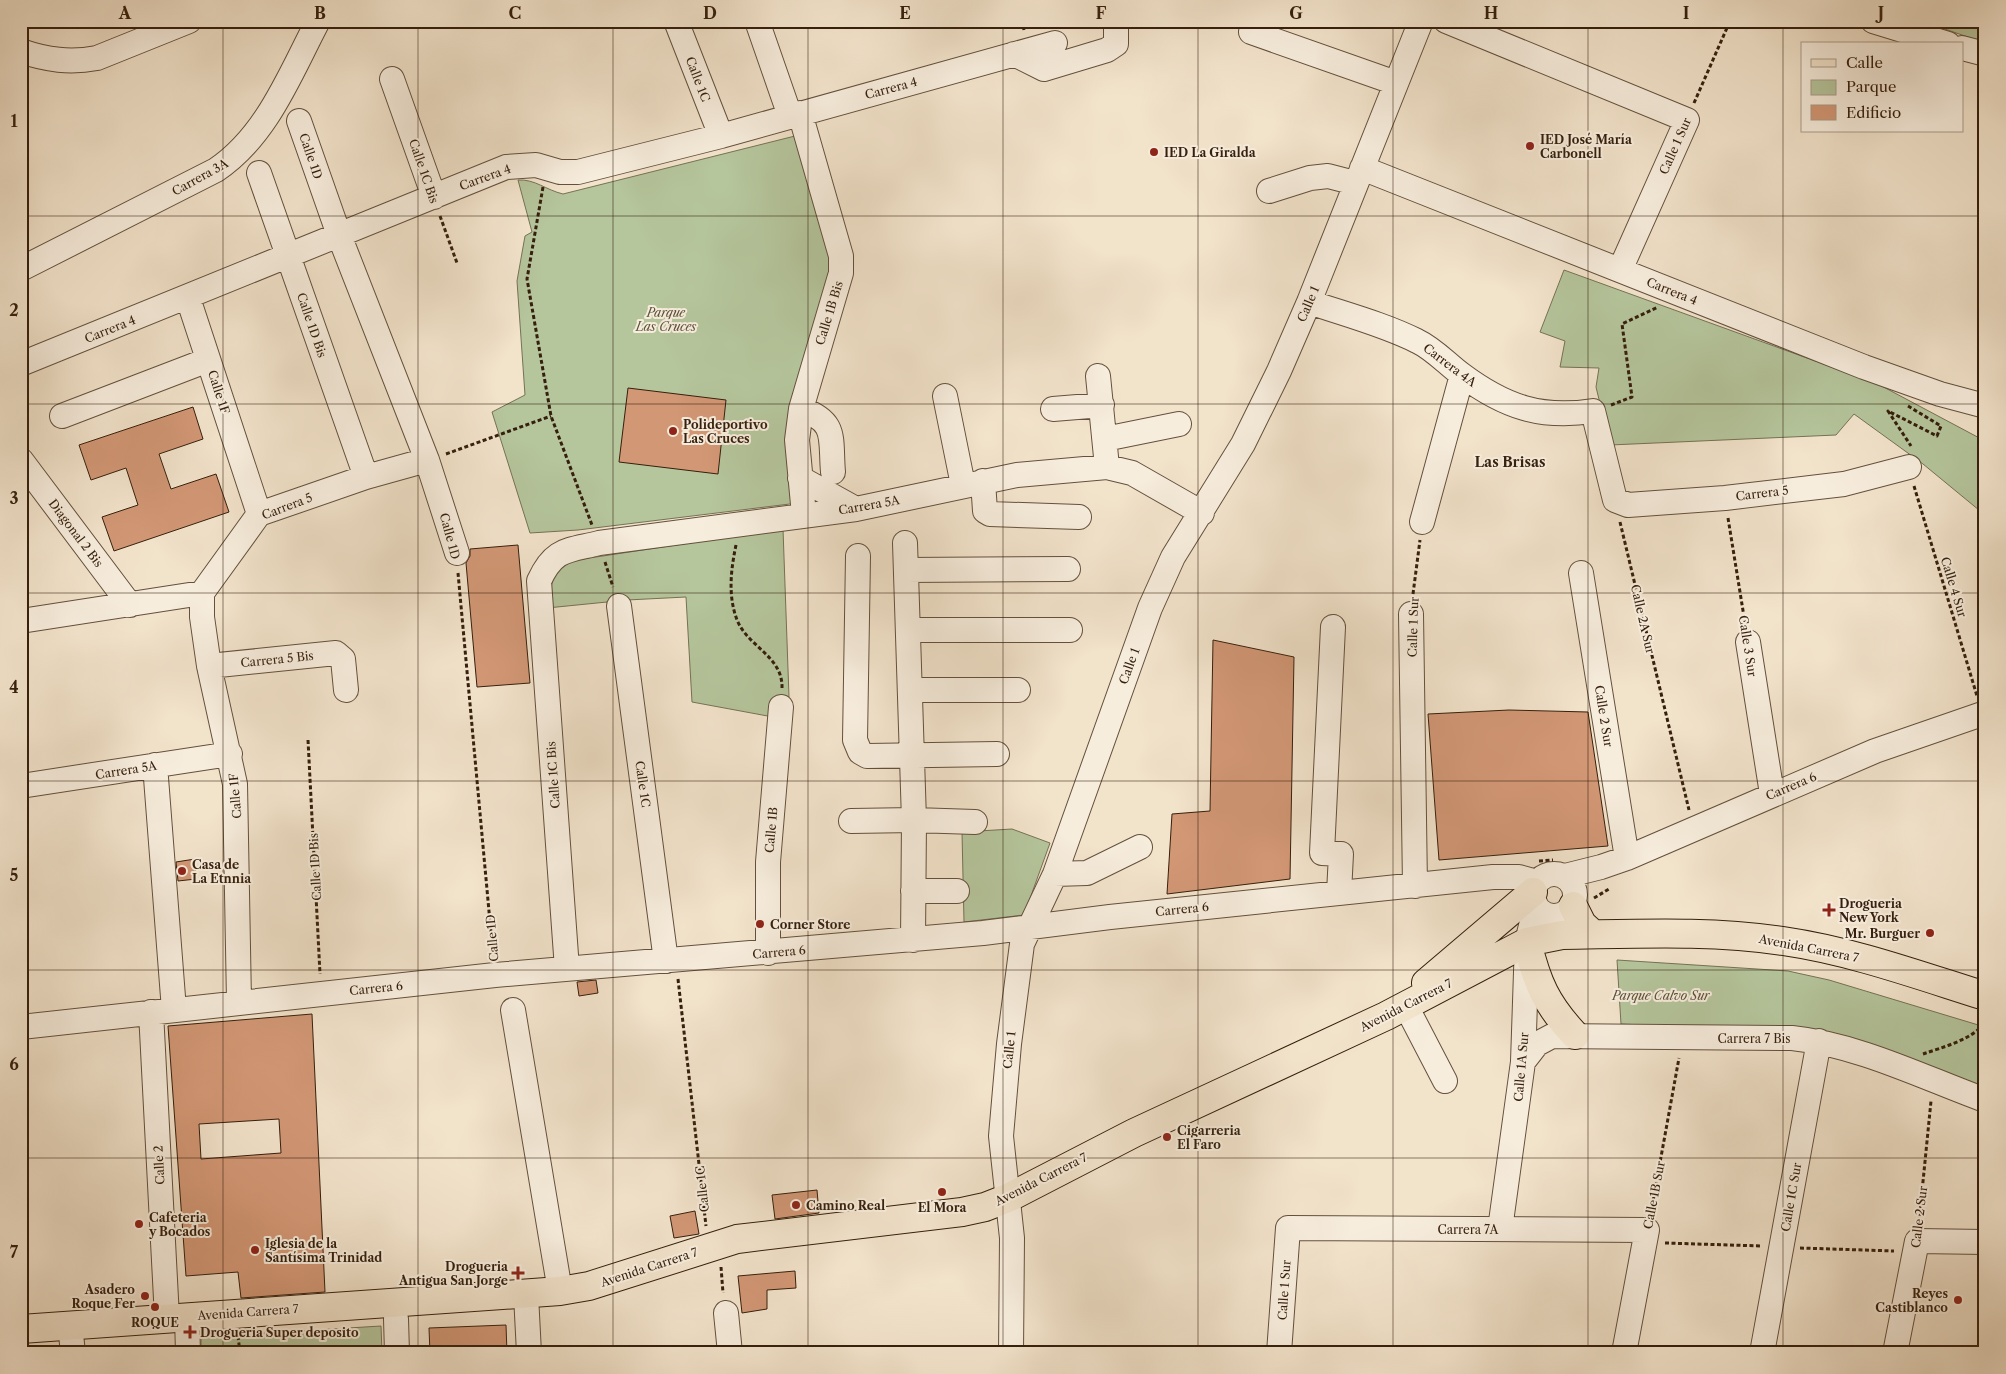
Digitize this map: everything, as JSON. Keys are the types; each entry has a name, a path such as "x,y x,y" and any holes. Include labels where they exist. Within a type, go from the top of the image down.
{"main road":[{"path":"1571,891 1582,924 1593,934"},
{"path":"1396,1011 1535,893"},
{"name":"Avenida Carrera 7","path":"21,1329 177,1318 397,1308 560,1291 589,1286 737,1240 962,1212 985,1207 1008,1198 1134,1133 1396,1011 1527,942 1562,934 1690,934 1783,941 1881,963 1981,991"},
{"path":"1527,942 1544,994 1550,1006 1575,1035"}],"street":[{"path":"21,50 53,60 82,60 111,53 189,21"},
{"name":"Carrera 3A","path":"21,269 216,170 231,160 258,131 318,21"},
{"name":"Calle 1C","path":"676,21 721,136"},
{"name":"Calle 1B Bis","path":"757,21 795,115 841,256 841,273 801,409 797,440 804,515"},
{"path":"1014,54 1044,69 1107,50 1116,44 1116,21"},
{"name":"Calle 1","path":"1011,1353 1012,1264 1008,1198 1001,1136 1018,966 1022,944 1055,874 1150,608 1173,557 1244,444 1309,302 1421,21"},
{"path":"1446,21 1687,120"},
{"path":"1873,21 1941,42"},
{"path":"1251,32 1396,82"},
{"name":"Carrera 4","path":"21,364 506,168 526,164 560,172 578,172 721,136 1055,42"},
{"path":"1964,49 1985,54"},
{"name":"Calle 1C Bis","path":"392,79 434,197"},
{"name":"Calle 1 Sur","path":"1620,270 1687,120"},
{"name":"Calle 1D","path":"299,121 339,235 428,460 457,553"},
{"name":"Calle 1D Bis","path":"259,173 366,477"},
{"name":"Carrera 4","path":"1269,191 1310,178 1359,176 1620,270 1940,394 1985,406"},
{"name":"Calle 1F","path":"188,298 259,514"},
{"name":"Carrera 4A","path":"1309,302 1418,341 1482,389 1520,409 1544,414 1594,411"},
{"path":"62,416 208,360"},
{"path":"1422,522 1462,375"},
{"path":"1098,376 1106,467"},
{"path":"946,396 973,483 985,511 990,514 1079,517"},
{"path":"1053,409 1102,405"},
{"path":"801,409 818,415 830,428 833,472"},
{"path":"1594,411 1615,500"},
{"path":"1104,439 1179,424"},
{"name":"Diagonal 2 Bis","path":"21,460 130,605"},
{"name":"Carrera 5","path":"202,594 259,514 366,477 428,460"},
{"name":"Carrera 5A","path":"539,581 547,564 559,554 599,543 856,508 973,483 1046,471 1106,467 1132,473 1202,513"},
{"name":"Carrera 5","path":"1615,500 1628,505 1644,505 1725,498 1844,484 1908,467"},
{"path":"800,478 856,508"},
{"path":"905,543 914,820 913,940"},
{"path":"858,556 854,740 860,752 867,756 997,754"},
{"path":"906,570 1068,569"},
{"name":"Calle 2 Sur","path":"1581,573 1627,858"},
{"name":"Calle 1C Bis","path":"539,581 567,970"},
{"path":"21,621 202,594"},
{"name":"Calle 1F","path":"202,594 202,617 209,666 230,754 238,816 239,1002"},
{"name":"Calle 1C","path":"619,606 671,961"},
{"name":"Calle 1 Sur","path":"1411,614 1415,886"},
{"path":"1334,627 1322,853 1341,854 1338,894"},
{"path":"908,630 1070,630"},
{"name":"Calle 3 Sur","path":"1748,642 1772,794"},
{"name":"Carrera 5 Bis","path":"209,666 336,653 343,659 346,690"},
{"path":"910,690 1018,690"},
{"name":"Calle 1B","path":"768,953 768,862 781,707"},
{"name":"Carrera 6","path":"1571,891 1601,868 1772,794 1875,751 1984,713"},
{"name":"Carrera 5A","path":"21,786 230,754"},
{"name":"Calle 2","path":"155,765 163,1011 177,1318 188,1353"},
{"path":"851,821 914,820 975,822"},
{"path":"1055,874 1087,873 1140,847"},
{"path":"1552,873 1571,891 1564,914 1552,916 1540,911 1535,893 1552,873"},
{"name":"Carrera 6","path":"21,1027 495,975 913,940 1507,877 1535,893"},
{"path":"913,891 956,892"},
{"name":"Calle 1A Sur","path":"1500,1229 1523,1062 1527,942 1535,893"},
{"path":"513,1010 560,1291"},
{"path":"1396,1011 1445,1081"},
{"name":"Carrera 7 Bis","path":"1523,1062 1530,1052 1544,1039 1552,1036 1792,1038 1819,1041 1855,1050 1985,1100"},
{"name":"Calle 1C Sur","path":"1762,1353 1819,1041"},
{"name":"Calle 1 Sur","path":"1279,1353 1288,1228"},
{"name":"Carrera 7A","path":"1288,1228 1647,1230"},
{"name":"Calle 1B Sur","path":"1624,1353 1647,1230"},
{"path":"1917,1241 1985,1242"},
{"name":"Calle 2 Sur","path":"1895,1353 1917,1241"},
{"path":"526,1295 529,1353"},
{"path":"397,1308 397,1353"},
{"path":"726,1313 730,1353"},
{"path":"70,1325 73,1353"}],"path":[{"name":"Calle 1 Sur","path":"1687,120 1730,21"},
{"path":"547,168 527,279 551,416 599,543 619,606"},
{"name":"Calle 1C Bis","path":"434,197 457,263"},
{"path":"1594,411 1632,397 1622,324 1684,296"},
{"path":"1900,379 1893,397 1941,426 1937,436 1888,411 1919,458 1908,467"},
{"path":"428,460 551,416"},
{"name":"Calle 4 Sur","path":"1908,467 1984,713"},
{"name":"Calle 3 Sur","path":"1725,498 1748,642"},
{"name":"Calle 2A Sur","path":"1615,500 1694,828"},
{"name":"Calle 1 Sur","path":"1411,614 1422,522"},
{"path":"740,523 730,590 736,619 751,640 766,652 780,670 781,707"},
{"name":"Calle 1D","path":"457,553 495,975"},
{"name":"Calle 1D Bis","path":"308,740 321,994"},
{"name":"Calle 1C","path":"671,961 706,1230"},
{"path":"1891,1064 1949,1045 1980,1028 1985,1023"},
{"name":"Calle 1B Sur","path":"1647,1230 1683,1038"},
{"name":"Calle 2 Sur","path":"1917,1241 1933,1081"},
{"path":"720,1264 726,1313"},
{"path":"237,1332 240,1353"}],"green space":[{"path":"1922,21 1985,21 1985,43"},
{"name":"Parque Las Cruces","path":"795,136 832,266 826,300 788,416 787,434 798,503 578,530 530,533 492,412 525,395 517,281 525,236 532,232 518,180 530,181 563,194"},
{"path":"1564,270 1876,383 1985,441 1985,515 1923,464 1854,414 1836,435 1610,445 1596,387 1599,368 1560,367 1565,341 1540,332"},
{"path":"783,529 789,697 773,699 773,717 692,702 686,597 627,600 547,608 556,563"},
{"path":"1012,829 1050,843 1024,915 964,922 962,832"},
{"name":"Parque Calvo Sur","path":"1617,960 1788,971 1829,980 1985,1027 1985,1095 1790,1032 1621,1024"},
{"path":"381,1326 382,1353 201,1353 201,1337"}],"building":[{"name":"Polideportivo Las Cruces","path":"628,388 726,400 718,474 619,462"},
{"path":"193,407 203,439 159,454 171,489 216,474 229,512 114,551 102,517 138,505 126,468 91,480 79,445"},
{"path":"518,545 530,683 477,687 466,563 470,556 470,549"},
{"path":"1213,640 1294,657 1290,879 1167,894 1172,814 1210,811"},
{"path":"1509,710 1588,712 1608,846 1439,860 1428,714"},
{"name":"Casa de La Etnnia","path":"195,859 196,879 178,881 176,862"},
{"path":"596,980 598,993 579,996 577,982"},
{"path":"312,1014 325,1292 241,1298 238,1272 186,1276 168,1026","holes":["279,1119 281,1153 201,1159 199,1124"]},
{"name":"Camino Real","path":"817,1190 819,1213 775,1219 772,1195"},
{"path":"695,1211 699,1234 674,1238 670,1216"},
{"path":"795,1271 796,1288 767,1290 767,1309 742,1313 738,1276"},
{"path":"506,1325 507,1353 430,1353 429,1328"}],"place":[{"name":"IED José María Carbonell","path":"1530,146"},
{"name":"IED La Giralda","path":"1154,152"},
{"name":"Polideportivo Las Cruces","path":"673,431"},
{"name":"Casa de La Etnnia","path":"182,871"},
{"name":"Drogueria New York","path":"1829,910"},
{"name":"Corner Store","path":"760,924"},
{"name":"Mr. Burguer","path":"1930,933"},
{"name":"Cigarreria El Faro","path":"1167,1137"},
{"name":"El Mora","path":"942,1192"},
{"name":"Camino Real","path":"796,1205"},
{"name":"Cafeteria y Bocados","path":"139,1224"},
{"name":"Iglesia de la Santísima Trinidad","path":"255,1250"},
{"name":"Drogueria Antigua San Jorge","path":"518,1273"},
{"name":"Asadero Roque Fer","path":"145,1296"},
{"name":"Reyes Castiblanco","path":"1958,1300"},
{"name":"ROQUE","path":"155,1307"},
{"name":"Drogueria Super deposito","path":"190,1332"}],"district":[{"name":"Las Brisas","path":"1510,462"}]}
